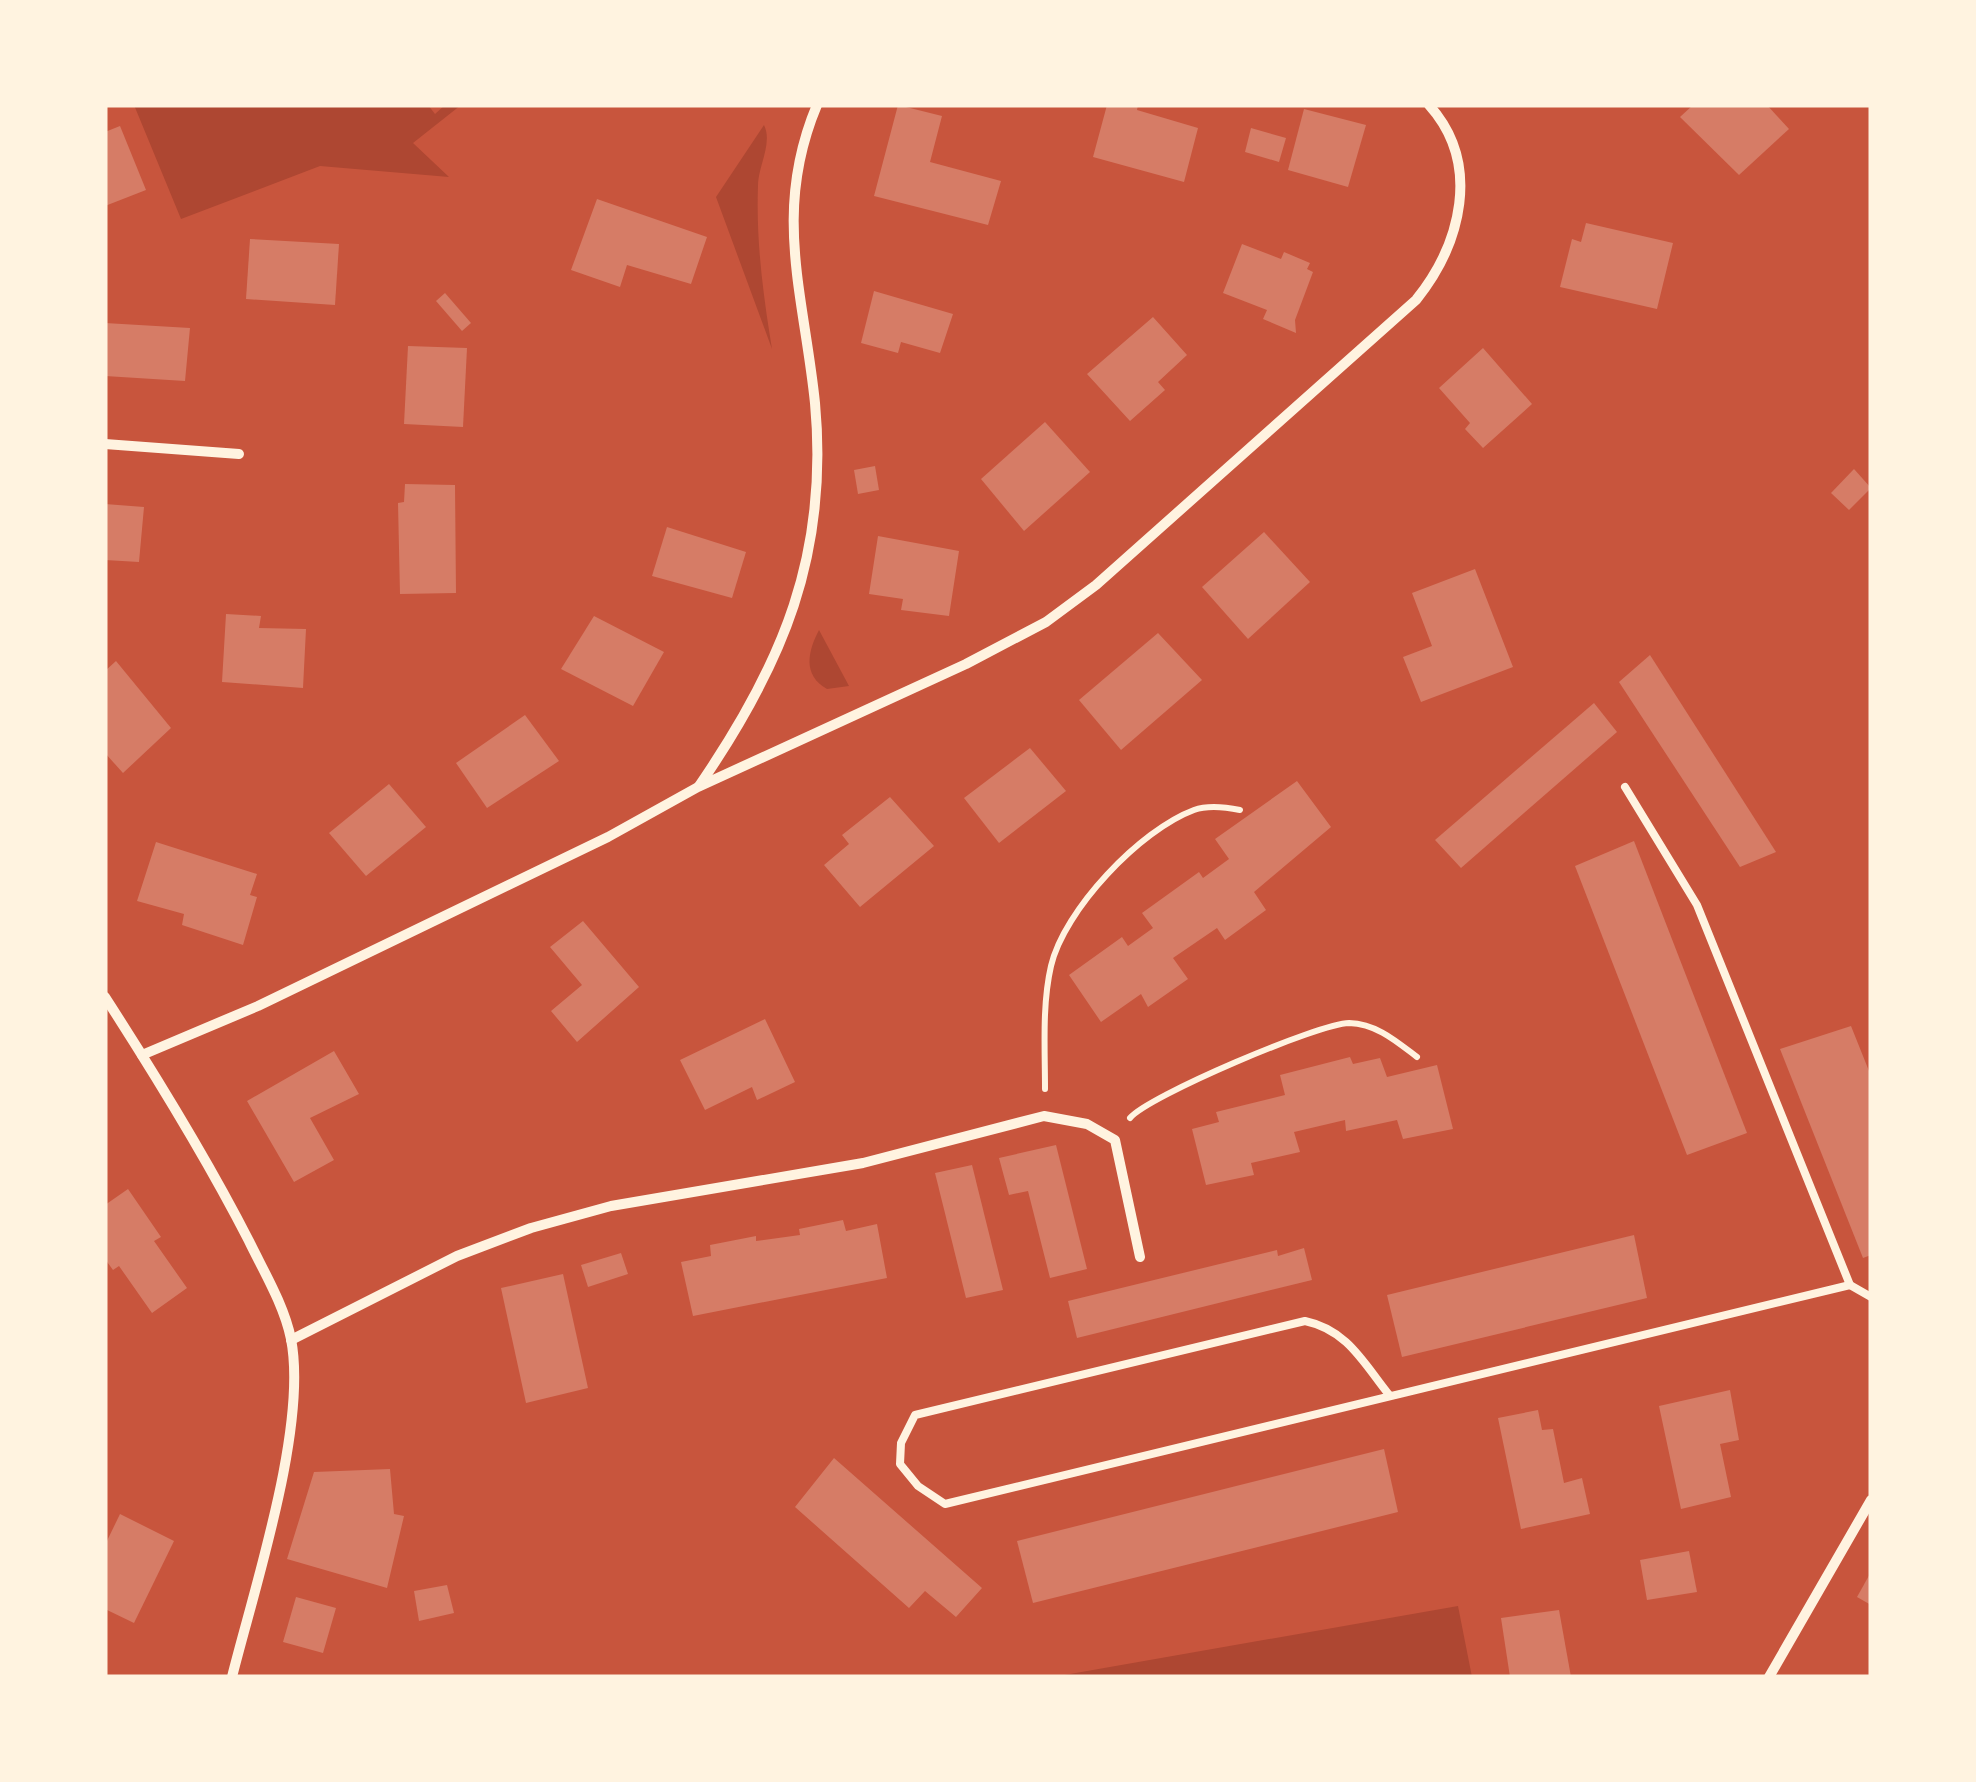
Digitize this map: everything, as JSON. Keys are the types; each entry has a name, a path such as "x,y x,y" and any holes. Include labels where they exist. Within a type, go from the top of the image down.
{"street":[{"path":"698,787 739,728 777,656 814,535 818,483 816,415 791,224 793,182 817,105"},
{"path":"142,1055 364,955 608,837 698,787 966,664 1046,622 1096,585 1416,300 1449,250 1460,188 1456,148 1429,105"},
{"path":"105,444 239,454"},
{"path":"105,997 230,1206 273,1289 291,1340 292,1410 277,1498 232,1677"},
{"path":"291,1340 457,1256 531,1228 630,1202 864,1163 1044,1116 1086,1124 1115,1140 1140,1257"},
{"path":"1769,1677 1871,1500"}],"lane":[{"path":"1624,787 1698,905 1850,1285 1871,1297"},
{"path":"1390,1396 1330,1326 1305,1321 915,1415 901,1443 900,1464 918,1486 945,1504 1850,1285"}],"path":[{"path":"1044,1116 1047,987 1055,952 1072,917 1108,873 1182,818 1208,808 1240,810"},
{"path":"1115,1140 1133,1113 1154,1100 1334,1024 1370,1026 1417,1057"}],"shaded area":[{"path":"134,105 428,105 435,114 445,105 461,105 413,143 449,177 320,166 181,219"},
{"path":"764,125 767,139 759,178 758,227 772,349 716,197"},
{"path":"819,630 849,686 827,689 814,677 810,654"},
{"path":"1458,1606 1472,1677 1053,1677"}],"building":[{"path":"898,105 942,116 930,162 1001,181 988,225 874,196"},
{"path":"1107,105 1138,105 1137,110 1198,128 1184,182 1093,157"},
{"path":"1693,105 1767,105 1789,129 1739,175 1680,117"},
{"path":"1304,109 1366,125 1348,187 1288,170"},
{"path":"120,126 146,190 105,206 105,132"},
{"path":"1251,128 1286,138 1279,162 1245,152"},
{"path":"597,199 707,237 691,284 627,265 620,287 571,270"},
{"path":"1586,223 1673,243 1657,309 1560,287 1572,239 1581,242"},
{"path":"250,239 339,244 335,305 246,299"},
{"path":"1242,244 1281,259 1284,252 1310,263 1307,269 1313,272 1295,320 1296,333 1263,319 1267,310 1223,293"},
{"path":"874,291 953,314 940,353 901,342 898,353 861,343"},
{"path":"445,293 471,323 462,331 436,301"},
{"path":"1153,317 1187,355 1158,382 1165,390 1130,421 1087,374"},
{"path":"105,323 190,328 185,381 105,376"},
{"path":"408,346 467,348 463,427 404,424"},
{"path":"1483,348 1532,404 1483,448 1465,429 1470,423 1439,388"},
{"path":"1045,422 1090,472 1024,531 981,479"},
{"path":"875,466 879,490 858,494 854,470"},
{"path":"1854,469 1871,488 1849,510 1831,493"},
{"path":"405,484 455,485 456,593 400,594 398,503 404,502"},
{"path":"105,504 144,507 139,562 105,560"},
{"path":"667,527 746,552 732,598 652,576"},
{"path":"1264,532 1310,582 1248,639 1202,587"},
{"path":"878,536 959,551 949,616 901,610 903,599 869,594"},
{"path":"1475,569 1513,667 1421,702 1403,657 1432,646 1412,593"},
{"path":"226,614 261,616 259,628 306,629 303,688 222,682"},
{"path":"594,616 664,652 633,706 561,669"},
{"path":"1158,633 1202,680 1121,750 1079,700"},
{"path":"1650,655 1776,852 1740,867 1619,682"},
{"path":"116,661 171,728 123,773 105,753 105,671"},
{"path":"1594,703 1617,732 1461,868 1435,840"},
{"path":"525,715 559,761 487,808 456,763"},
{"path":"1030,748 1066,791 999,843 964,798"},
{"path":"1297,781 1331,827 1254,892 1266,910 1225,940 1217,928 1173,958 1188,979 1148,1007 1141,994 1101,1022 1069,975 1122,937 1128,946 1153,928 1142,913 1199,872 1203,878 1229,859 1215,839"},
{"path":"389,784 426,827 366,876 329,833"},
{"path":"890,797 934,846 860,907 824,865 849,844 842,835"},
{"path":"1634,841 1747,1133 1687,1155 1575,866"},
{"path":"156,842 257,874 250,895 257,897 243,945 182,925 184,914 137,901"},
{"path":"583,921 639,987 577,1042 551,1011 582,985 550,947"},
{"path":"765,1019 795,1082 757,1100 752,1087 705,1110 680,1060"},
{"path":"1851,1026 1871,1076 1871,1255 1863,1258 1780,1049"},
{"path":"334,1051 359,1094 310,1118 334,1160 294,1182 247,1101"},
{"path":"1350,1057 1353,1064 1380,1058 1387,1077 1437,1065 1453,1129 1403,1139 1397,1120 1346,1131 1345,1120 1294,1132 1300,1152 1251,1163 1254,1175 1206,1185 1192,1129 1219,1122 1216,1112 1285,1095 1280,1075"},
{"path":"1056,1145 1087,1269 1050,1278 1028,1191 1009,1195 999,1158"},
{"path":"972,1165 1003,1290 966,1298 935,1173"},
{"path":"128,1189 161,1237 154,1241 187,1288 152,1313 119,1266 113,1270 105,1259 105,1205"},
{"path":"843,1220 846,1231 877,1224 887,1278 693,1316 681,1262 711,1256 710,1245 756,1236 756,1241 800,1235 799,1229"},
{"path":"1634,1235 1647,1298 1402,1357 1387,1295"},
{"path":"1304,1248 1312,1280 1077,1338 1068,1301 1277,1250 1278,1256"},
{"path":"621,1253 628,1274 588,1287 581,1265"},
{"path":"563,1274 588,1388 526,1403 501,1288"},
{"path":"1730,1390 1739,1440 1720,1444 1731,1497 1681,1509 1659,1406"},
{"path":"1538,1410 1542,1430 1553,1429 1564,1483 1582,1478 1590,1514 1521,1529 1498,1418"},
{"path":"1384,1449 1398,1512 1033,1603 1017,1541"},
{"path":"834,1458 982,1588 956,1617 925,1591 909,1608 795,1507"},
{"path":"390,1469 394,1514 404,1516 387,1588 287,1559 314,1472"},
{"path":"120,1514 174,1541 134,1623 105,1609 105,1545"},
{"path":"1689,1551 1697,1592 1647,1600 1640,1560"},
{"path":"1871,1572 1871,1605 1857,1597"},
{"path":"447,1585 454,1613 419,1621 414,1591"},
{"path":"296,1597 336,1608 323,1653 283,1642"},
{"path":"1559,1610 1571,1677 1510,1677 1501,1618"}]}
